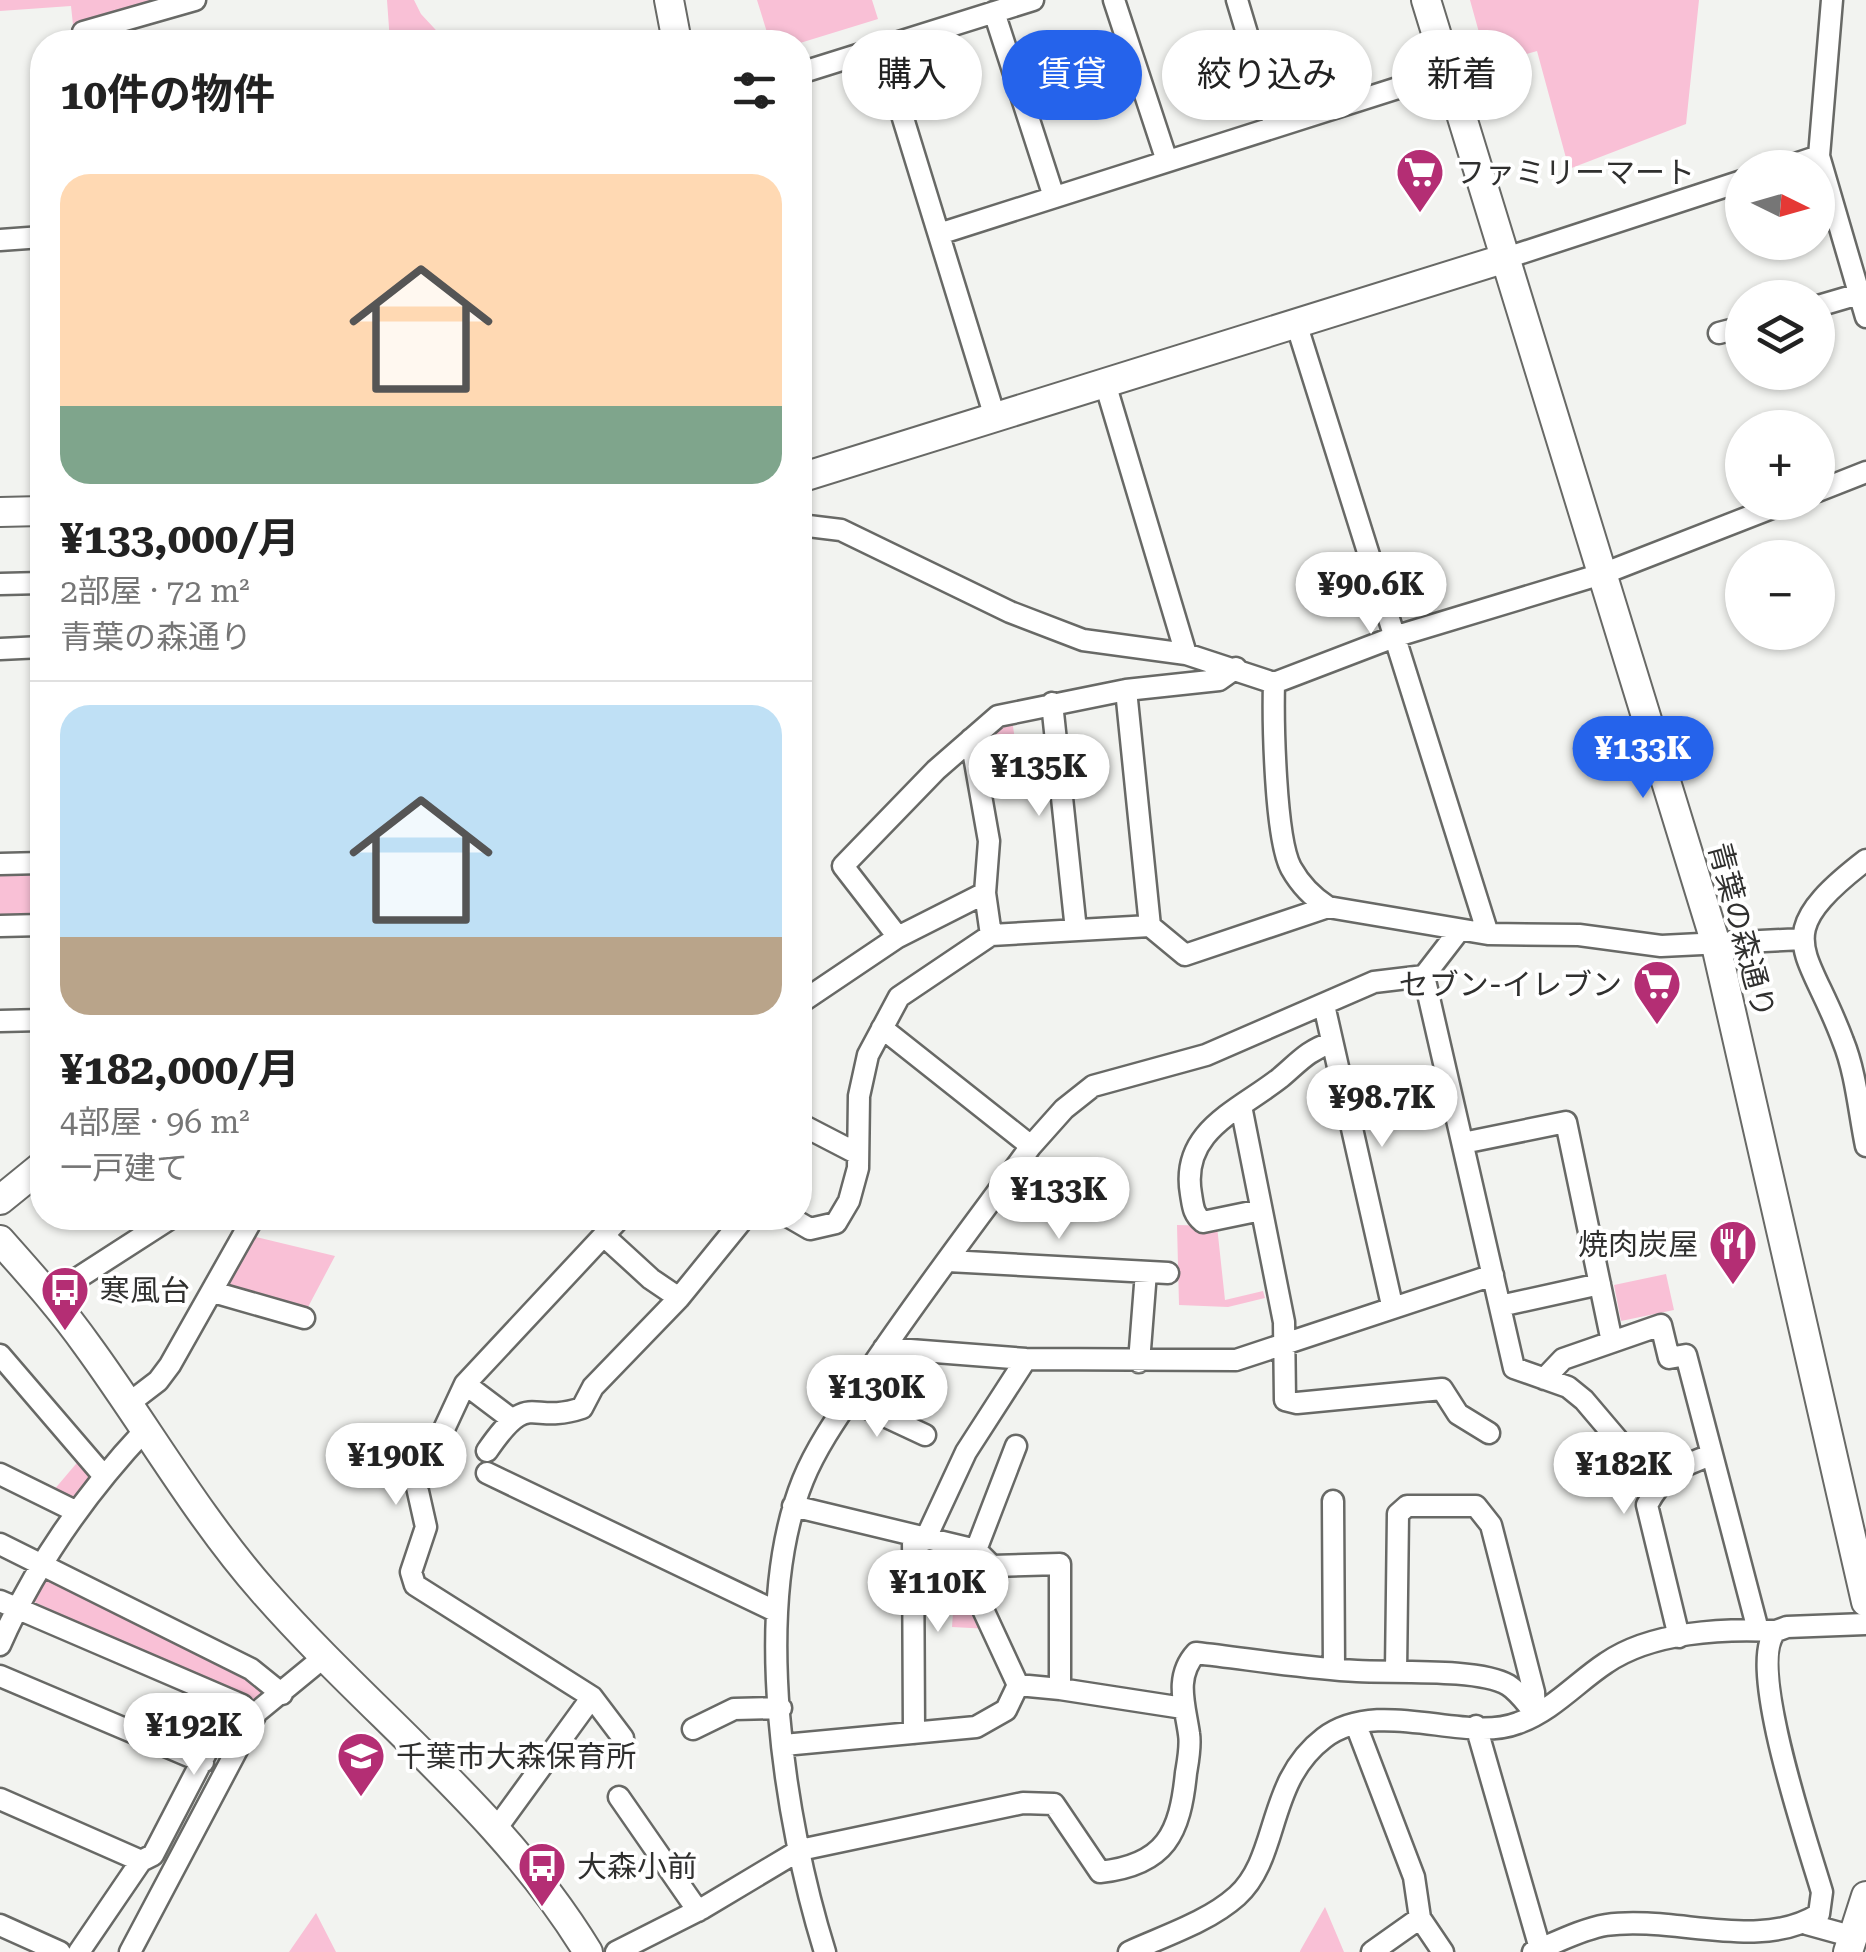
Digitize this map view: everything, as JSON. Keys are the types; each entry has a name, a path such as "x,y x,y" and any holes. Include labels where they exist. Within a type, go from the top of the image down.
{"street":[{"path":"90,30 194,0"},
{"path":"670,0 675,30"},
{"path":"941,30 1033,0"},
{"path":"1114,0 1167,161"},
{"path":"1237,0 1275,127"},
{"name":"青葉の森通り","path":"1426,0 1435,30"},
{"path":"1820,150 1832,0"},
{"path":"994,12 1054,197"},
{"path":"812,70 842,61"},
{"path":"939,234 1392,90"},
{"path":"904,120 994,414"},
{"name":"青葉の森通り","path":"1462,120 1715,941 1866,1602"},
{"path":"812,474 994,414 1297,326 1725,187"},
{"path":"1835,210 1866,317"},
{"path":"0,240 30,239"},
{"path":"1835,301 1860,294"},
{"path":"1297,326 1488,934"},
{"path":"1718,333 1725,331"},
{"path":"1105,383 1186,654"},
{"path":"1835,484 1866,472"},
{"path":"0,512 30,512"},
{"path":"812,526 841,530 1010,612 1084,640 1186,654 1274,683 1397,636 1604,573 1740,520"},
{"path":"0,584 30,583"},
{"path":"0,648 30,648"},
{"path":"898,937 843,866 998,716 1126,690 1219,680 1236,668"},
{"path":"1274,683 1277,784 1289,865 1312,897 1328,907 1458,932 1579,935 1661,946 1803,939"},
{"path":"1126,690 1150,926"},
{"path":"1052,704 1076,930"},
{"path":"971,739 989,841 985,893 991,936"},
{"path":"1866,860 1842,878 1806,919 1801,949 1844,1043 1866,1146"},
{"path":"0,864 30,863"},
{"path":"812,996 898,937 985,893"},
{"path":"812,1229 836,1223 849,1201 858,1154 859,1096 868,1055 899,997 991,936 1150,926 1184,955 1328,907"},
{"path":"0,926 30,925"},
{"path":"845,1952 824,1947 800,1850 784,1745 775,1611 793,1506 805,1474 884,1348 1031,1146 1064,1110 1093,1086 1206,1055 1374,982 1424,976 1458,932"},
{"path":"1424,976 1514,1368 1568,1387 1584,1400 1657,1486"},
{"path":"1324,1005 1392,1305"},
{"path":"0,1020 30,1020"},
{"path":"882,1028 1031,1146"},
{"path":"1261,1210 1203,1222 1195,1215 1188,1178 1191,1153 1210,1129 1311,1049 1331,1042"},
{"path":"1241,1106 1284,1322 1286,1400 1298,1403 1442,1389 1458,1414 1489,1433"},
{"path":"1463,1143 1566,1122 1612,1342"},
{"path":"812,1130 858,1154"},
{"path":"0,1200 30,1176"},
{"path":"50,1296 152,1230"},
{"path":"128,1404 158,1381 247,1230"},
{"path":"609,1230 465,1384 416,1487 426,1527 412,1572 415,1585 592,1697 623,1738"},
{"path":"734,1230 679,1298 593,1386 582,1408 566,1413 539,1409 510,1418 487,1462 775,1611"},
{"path":"604,1236 651,1280 679,1298"},
{"path":"0,1240 50,1296 218,1535 324,1657 496,1829 588,1952"},
{"path":"948,1260 1168,1273"},
{"path":"1140,1362 1146,1272"},
{"path":"884,1348 1026,1359 1236,1360 1285,1347 1392,1305 1493,1275"},
{"path":"1500,1306 1600,1284"},
{"path":"213,1292 304,1318"},
{"path":"1476,1726 1538,1951 1604,1925 1640,1924 1701,1943 1776,1932 1807,1924 1819,1914 1822,1892 1769,1698 1767,1630 1712,1454 1686,1355 1668,1358 1661,1325 1563,1359 1544,1379"},
{"path":"0,1354 103,1475"},
{"path":"914,1733 919,1538 966,1452 1026,1359"},
{"path":"465,1384 510,1418"},
{"path":"850,1400 925,1435"},
{"path":"0,1645 8,1605 103,1475 146,1429"},
{"path":"976,1550 1016,1446"},
{"path":"1679,1637 1647,1505 1657,1486 1679,1466 1712,1454"},
{"path":"0,1474 75,1511"},
{"path":"1333,1501 1334,1669"},
{"path":"793,1506 976,1550 992,1566 1060,1564 1060,1689"},
{"path":"1396,1671 1398,1514 1407,1506 1476,1506 1491,1525 1535,1712"},
{"path":"0,1544 251,1670 282,1694"},
{"path":"992,1566 973,1588 1018,1685"},
{"path":"8,1605 258,1712"},
{"path":"1129,1952 1217,1910 1240,1894 1255,1870 1281,1791 1305,1754 1328,1735 1356,1726 1416,1718 1476,1726 1518,1724 1634,1647 1679,1637 1866,1624"},
{"path":"616,1952 698,1911 800,1850 1023,1802 1054,1804 1100,1872 1127,1869 1158,1851 1182,1819 1190,1738 1183,1708 1184,1665 1196,1653 1334,1669 1480,1676 1509,1685 1535,1712"},
{"path":"130,1952 258,1712 324,1657"},
{"path":"0,1676 203,1762"},
{"path":"1018,1685 1183,1708"},
{"path":"784,1745 976,1727 1006,1710 1018,1685"},
{"path":"496,1829 592,1697"},
{"path":"79,1952 141,1861 153,1854 232,1701"},
{"path":"693,1729 734,1709 782,1708"},
{"path":"1356,1726 1414,1876 1420,1918 1443,1952"},
{"path":"619,1798 698,1911"},
{"path":"0,1800 141,1861"},
{"path":"1807,1924 1851,1944 1866,1896"},
{"path":"1372,1952 1420,1918"},
{"path":"0,1925 60,1952"}],"shaded area":[{"path":"0,0 164,0 73,25 71,6 0,11"},
{"path":"387,0 414,0 436,30 389,30"},
{"path":"757,0 872,0 878,19 812,39 812,30 766,30"},
{"path":"1470,0 1699,0 1686,124 1569,169 1537,51 1532,52 1532,30 1478,30"},
{"path":"1012,720 1017,753 983,760 983,736"},
{"path":"0,875 30,875 30,918 0,918"},
{"path":"1177,1225 1217,1226 1225,1300 1263,1291 1265,1298 1228,1307 1179,1305"},
{"path":"248,1235 335,1256 307,1309 223,1285"},
{"path":"1666,1274 1674,1310 1621,1321 1614,1285"},
{"path":"81,1458 94,1477 72,1500 53,1491"},
{"path":"957,1551 983,1564 970,1586 990,1629 952,1627"},
{"path":"43,1574 235,1667 259,1686 262,1695 251,1702 30,1600"},
{"path":"1325,1907 1344,1952 1300,1952 1300,1951"},
{"path":"316,1913 336,1952 289,1952"}],"place":[{"name":"ファミリーマート","path":"1420,214"},
{"name":"セブン-イレブン","path":"1657,1026"},
{"name":"焼肉炭屋","path":"1733,1286"},
{"name":"寒風台","path":"65,1332"},
{"name":"千葉市大森保育所","path":"361,1798"},
{"name":"大森小前","path":"542,1908"}]}
